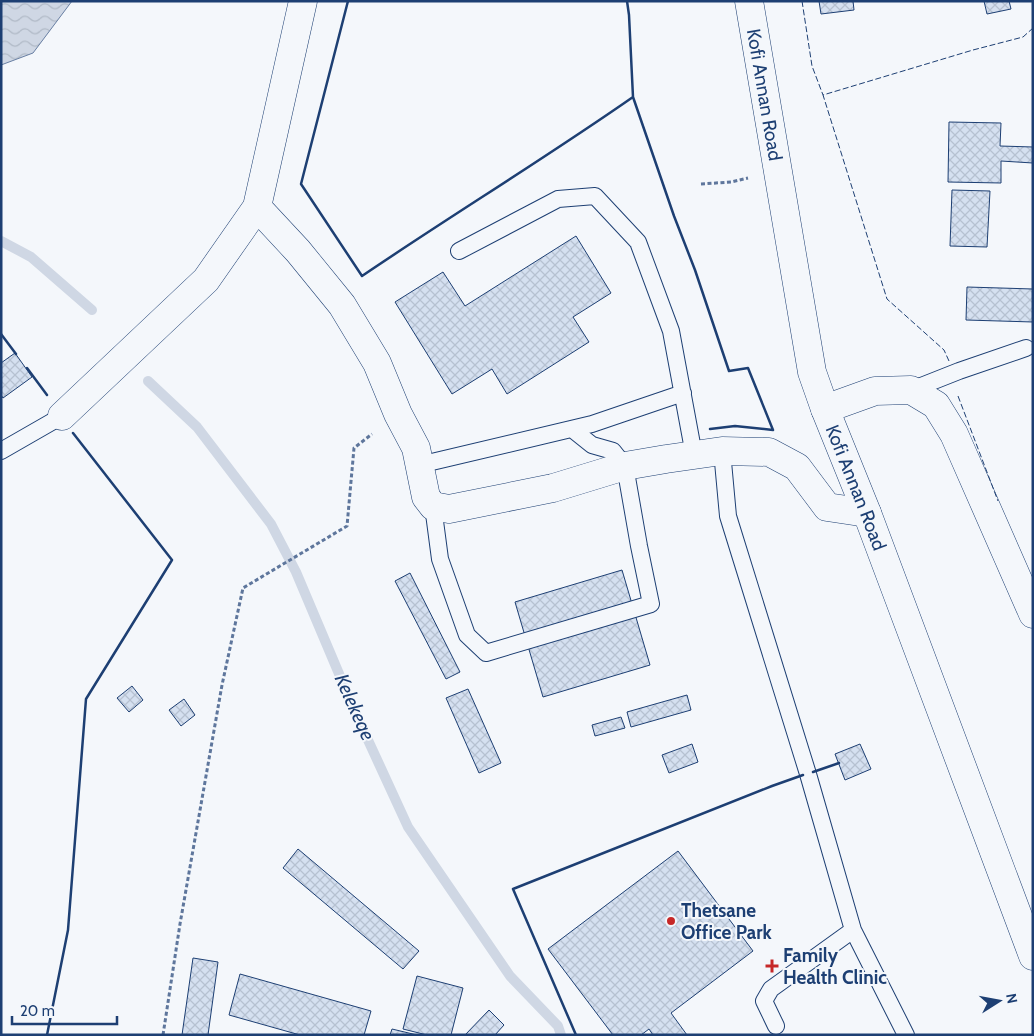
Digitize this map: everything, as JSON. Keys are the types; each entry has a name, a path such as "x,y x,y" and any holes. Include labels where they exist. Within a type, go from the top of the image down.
{"street":[{"path":"62,416 206,280 257,207 303,1"},
{"name":"Kofi Annan Road","path":"749,1 812,372 825,410 867,512 1033,956"},
{"path":"257,207 298,251 342,305 377,363 398,414 416,448 426,497 433,506 449,510 553,488 625,466 722,451 769,452 798,467 827,507 867,512"},
{"path":"825,410 875,391 911,390 936,404 954,434 1033,614"}],"lane":[{"path":"459,251 558,199 595,196 638,242 671,331 694,455"},
{"path":"911,390 1026,348"},
{"path":"419,465 592,424 683,393"},
{"path":"1,451 62,416"},
{"path":"433,506 440,560 467,635 486,653 651,604 625,466 613,451 592,445 572,429"},
{"path":"722,451 728,516 808,774 853,930 906,1035"},
{"path":"776,1026 764,1001 772,989 853,930"}],"path":[{"path":"701,184 731,182 778,172"},
{"path":"163,1035 180,924 222,685 243,588 347,526 354,448 398,414"}],"water":[{"path":"1,1 72,1 33,53 1,65"}],"building":[{"path":"819,1 853,1 854,10 821,14"},
{"path":"984,1 1009,1 1011,9 987,14"},
{"path":"949,122 1001,123 1000,146 1033,147 1033,163 1001,161 1001,183 948,182"},
{"path":"952,190 990,191 987,247 950,246"},
{"path":"576,236 611,293 573,317 589,342 507,394 492,369 452,394 395,302 443,272 465,306"},
{"path":"967,287 1033,289 1033,322 966,320"},
{"path":"15,353 32,377 3,398 1,395 1,363"},
{"path":"622,570 650,665 543,697 515,602"},
{"path":"410,573 460,672 446,679 395,581"},
{"path":"132,686 143,700 129,712 117,698"},
{"path":"468,689 501,763 479,773 446,698"},
{"path":"687,695 691,710 631,727 627,712"},
{"path":"184,699 195,715 181,726 169,710"},
{"path":"621,717 625,728 595,736 592,725"},
{"path":"692,744 698,762 669,773 662,755"},
{"path":"860,744 871,769 845,780 835,754"},
{"path":"298,849 419,951 403,969 283,868"},
{"path":"678,851 753,951 671,1013 687,1035 653,1035 649,1029 641,1035 613,1035 548,949"},
{"path":"193,958 218,962 208,1035 182,1035"},
{"path":"240,974 371,1011 364,1035 300,1035 229,1015"},
{"path":"417,976 463,988 451,1035 427,1035 403,1029"},
{"path":"489,1010 504,1025 495,1035 465,1035"},
{"path":"392,1029 417,1035 390,1035"}],"waterway":[{"name":"Kelekeqe","path":"1,241 31,257 92,310"},
{"name":"Kelekeqe","path":"148,381 197,427 271,524 296,572 356,714 408,827 510,976 558,1026 561,1035"}],"fence":[{"path":"802,1 812,66 823,95"},
{"path":"949,361 944,350 887,299 823,95 1023,37 1033,28"},
{"path":"958,396 998,501"}],"wall":[{"path":"348,1 301,184 362,276 633,97 627,1"},
{"path":"633,97 729,371 748,368 773,430 735,426 710,429"},
{"path":"1,334 16,354"},
{"path":"27,368 47,395"},
{"path":"47,1035 68,930 86,699 172,560 73,433"},
{"path":"813,772 839,763"},
{"path":"576,1035 513,889 803,775"}],"place":[{"name":"Thetsane Office Park","path":"671,921"},
{"name":"Family Health Clinic","path":"772,966"}]}
